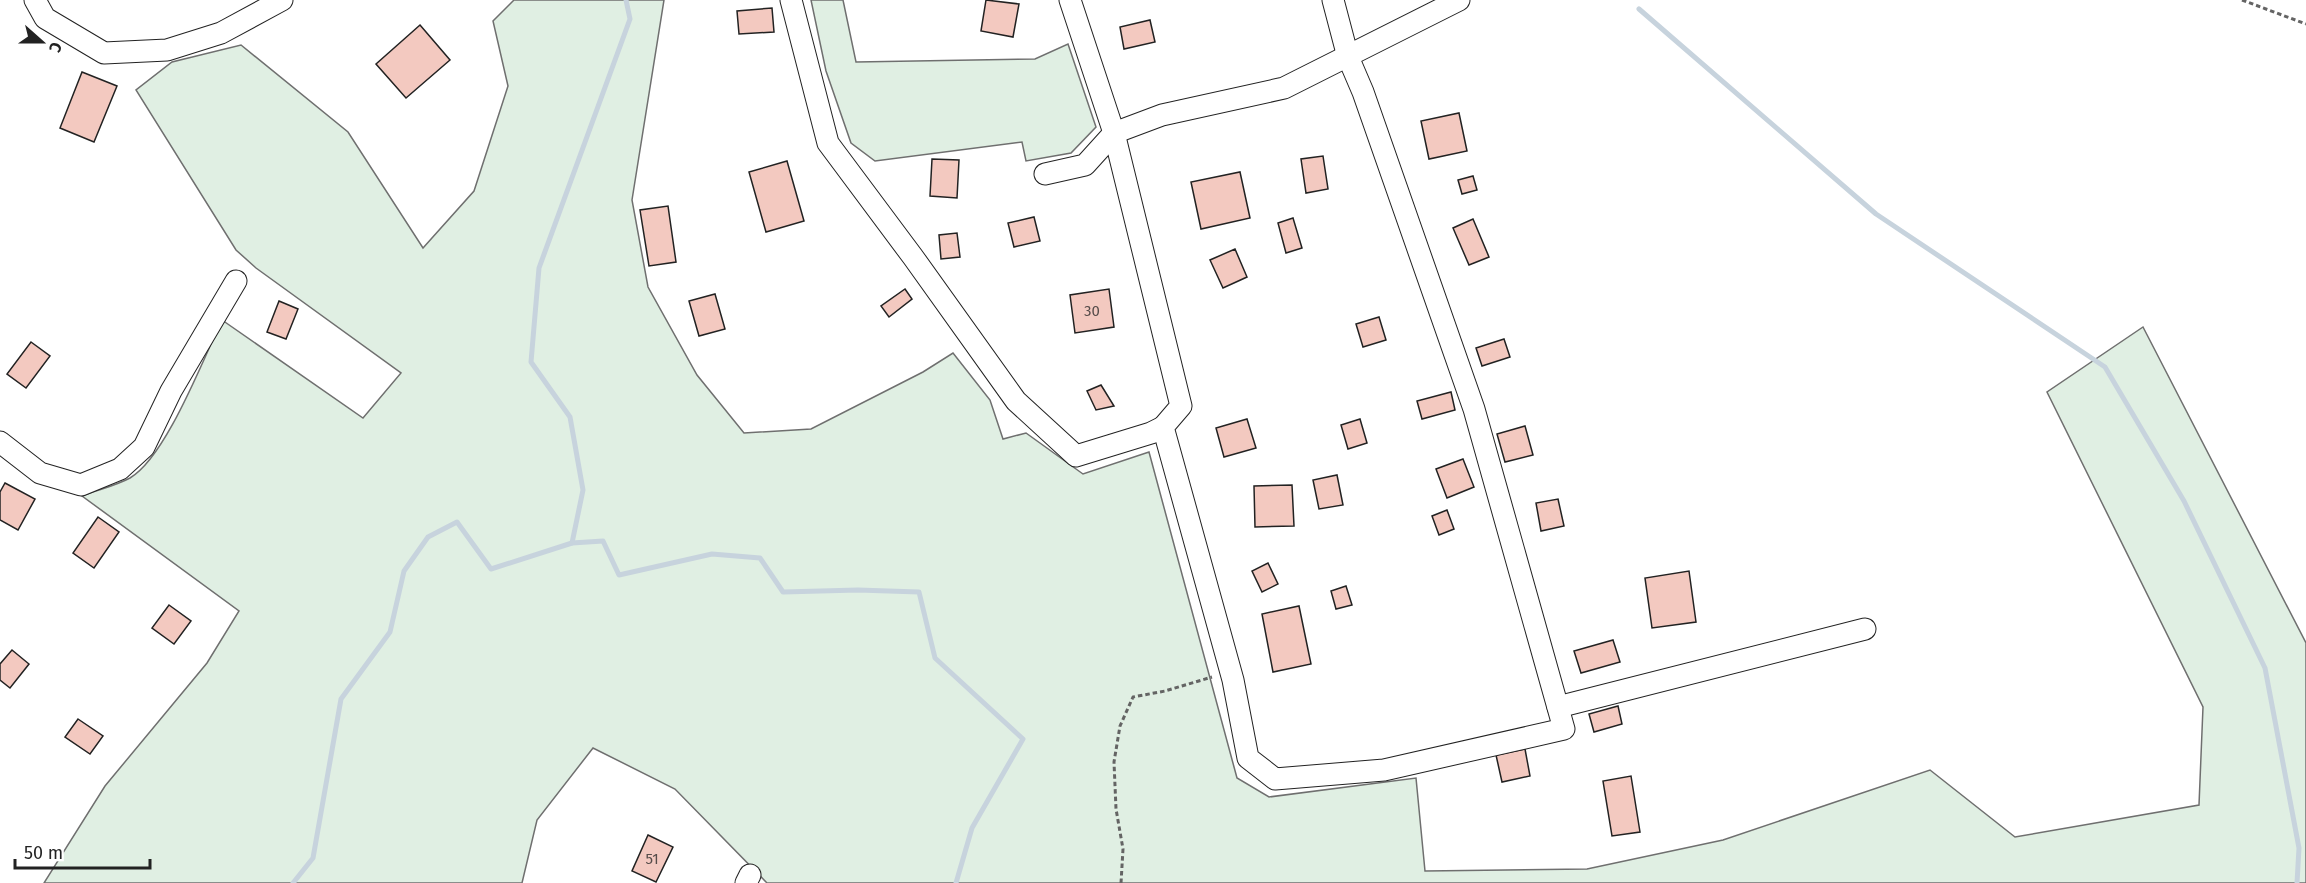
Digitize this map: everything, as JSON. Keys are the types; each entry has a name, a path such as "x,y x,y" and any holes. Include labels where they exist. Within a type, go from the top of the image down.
{"street":[{"path":"35,0 45,18 105,52 167,50 220,33 282,0"},
{"path":"791,0 828,143 914,257 1016,401 1076,456 1151,433 1163,427 1181,406 1114,133 1070,0"},
{"path":"1163,427 1233,680 1248,758 1275,779 1384,770 1564,729 1474,409 1363,92 1348,57 1333,0"},
{"path":"1045,174 1084,165 1114,133 1162,116 1284,88 1459,0"},
{"path":"0,442 40,473 81,485 120,469 144,447 171,391 236,281"},
{"path":"1558,707 1865,629"}],"path":[{"path":"2242,0 2306,24"},
{"path":"1121,883 1123,849 1116,809 1114,762 1120,726 1133,697 1165,691 1212,677 1233,680"}],"green space":[{"path":"514,0 664,0 632,200 648,287 697,375 744,433 811,429 923,372 953,353 990,400 1003,439 1026,433 1083,474 1149,452 1237,778 1269,797 1416,778 1425,871 1587,869 1723,840 1930,770 2015,837 2199,805 2203,707 2047,392 2143,327 2306,643 2306,883 767,883 675,789 593,748 537,820 522,883 44,883 105,786 207,663 239,611 82,496 124,481 144,467 170,429 222,320 363,418 401,373 256,268 236,250 136,90 172,62 241,45 348,132 423,248 474,191 508,86 493,21"},
{"path":"811,0 843,0 856,62 1035,59 1068,44 1096,127 1071,153 1026,161 1022,142 875,161 851,143 826,71"}],"building":[{"path":"986,0 1019,4 1013,37 981,31"},
{"path":"772,8 774,32 739,34 737,11"},
{"path":"1150,20 1155,42 1124,49 1120,27"},
{"path":"420,25 450,60 406,98 376,64"},
{"path":"82,72 117,86 94,142 60,128"},
{"path":"1459,113 1467,151 1429,159 1421,121"},
{"path":"1323,156 1328,189 1306,193 1301,159"},
{"path":"932,159 959,160 957,198 930,196"},
{"path":"787,161 804,221 766,232 749,172"},
{"path":"1240,172 1250,218 1201,229 1191,182"},
{"path":"1473,176 1477,190 1462,194 1458,180"},
{"path":"668,206 676,262 649,266 640,210"},
{"path":"1034,217 1040,241 1014,247 1008,223"},
{"path":"1293,218 1302,248 1286,253 1278,223"},
{"path":"1473,219 1489,257 1469,265 1453,228"},
{"path":"957,233 960,257 941,259 939,235"},
{"path":"1235,249 1247,277 1223,288 1210,260"},
{"path":"905,289 912,299 889,317 881,306"},
{"path":"1109,289 1114,327 1075,333 1070,295"},
{"path":"715,294 725,329 699,336 689,301"},
{"path":"279,301 298,309 286,339 267,332"},
{"path":"1379,317 1386,340 1363,347 1356,324"},
{"path":"1504,339 1510,357 1482,366 1476,348"},
{"path":"31,342 50,356 26,388 7,374"},
{"path":"1101,385 1114,406 1096,410 1087,391"},
{"path":"1451,392 1455,410 1422,419 1417,401"},
{"path":"1247,419 1256,448 1224,457 1216,428"},
{"path":"1360,419 1367,443 1348,449 1341,425"},
{"path":"1525,426 1533,455 1505,462 1497,434"},
{"path":"1463,459 1474,487 1447,498 1436,469"},
{"path":"1337,475 1343,505 1319,509 1313,480"},
{"path":"5,483 35,499 18,530 0,520 0,492"},
{"path":"1292,485 1294,526 1255,527 1254,486"},
{"path":"1558,499 1564,526 1541,531 1536,503"},
{"path":"1447,510 1454,529 1439,535 1432,516"},
{"path":"98,517 119,532 94,568 73,553"},
{"path":"1268,563 1278,584 1262,592 1252,571"},
{"path":"1689,571 1696,622 1652,628 1645,578"},
{"path":"1346,586 1352,605 1336,609 1331,591"},
{"path":"169,605 191,621 174,644 152,628"},
{"path":"1299,606 1311,664 1273,672 1262,614"},
{"path":"1613,640 1620,662 1581,673 1574,651"},
{"path":"12,650 29,664 10,688 0,680 0,664"},
{"path":"1618,706 1622,724 1594,732 1589,714"},
{"path":"78,719 103,736 90,754 65,737"},
{"path":"1525,749 1530,776 1502,782 1496,755"},
{"path":"1631,776 1640,832 1612,836 1603,781"},
{"path":"648,835 673,847 656,882 632,871"}],"waterway":[{"path":"572,543 583,490 570,417 531,362 539,268 630,19 626,0"},
{"path":"1639,9 1876,214 2105,367 2184,501 2265,668 2299,848 2297,883"},
{"path":"293,883 313,858 341,699 390,632 404,571 428,537 457,522 491,569 572,543 603,541 619,575 712,554 760,558 783,592 858,590 919,592 935,658 1023,739 972,828 956,883"}]}
